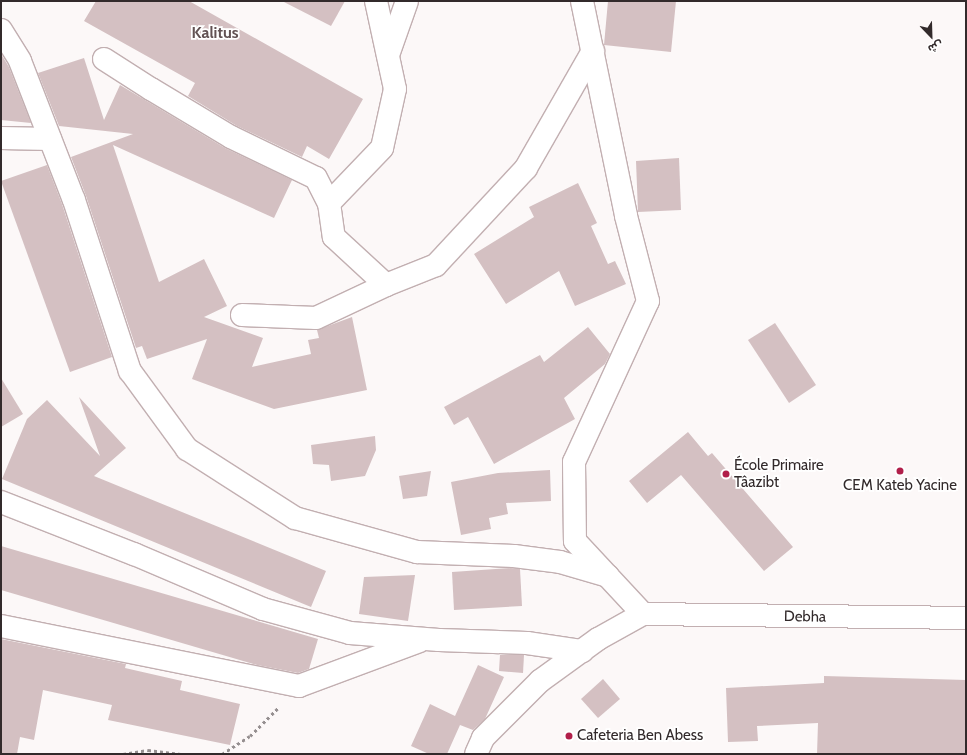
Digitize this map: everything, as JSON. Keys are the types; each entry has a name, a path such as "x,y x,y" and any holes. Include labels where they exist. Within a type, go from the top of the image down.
{"street":[{"path":"329,203 382,148 395,89 376,1"},
{"path":"388,55 407,1"},
{"path":"476,754 483,738 540,681 598,639 643,614 575,541 574,462 648,301 626,216 582,1"},
{"path":"1,30 20,61 74,200 130,371 187,449 295,518 417,552 514,556 560,562 608,576"},
{"path":"242,315 316,318 386,285 436,265 526,168 593,52"},
{"path":"104,59 151,90 232,137 316,178 329,203 334,237 386,285"},
{"path":"1,138 50,139"},
{"path":"1,502 134,554 263,609 350,632 426,639 527,644 582,651"},
{"name":"Debha","path":"643,614 966,618"},
{"path":"1,626 299,686 426,639"}],"path":[{"path":"222,754 250,736 299,686"},
{"path":"123,754 148,750 183,754"}],"building":[{"path":"96,1 189,1 363,99 329,159 307,146 302,157 237,126 188,96 195,83 84,21"},
{"path":"282,1 345,1 331,26"},
{"path":"608,1 676,1 671,52 604,45"},
{"path":"1,54 9,67 31,123 1,120"},
{"path":"84,58 104,120 120,85 225,148 292,180 274,218 113,145 159,282 204,259 227,306 204,317 263,338 252,367 311,354 308,340 319,338 317,330 352,317 367,390 274,409 192,379 207,339 147,359 142,346 136,348 86,196 71,157 133,134 59,126 38,73"},
{"path":"679,158 681,210 638,212 636,161"},
{"path":"47,165 62,204 112,357 70,372 1,181"},
{"path":"578,183 597,223 591,226 608,264 615,261 626,284 575,306 559,271 506,304 474,254 534,217 529,207"},
{"path":"775,323 816,385 789,403 748,340"},
{"path":"588,327 610,354 605,364 564,398 575,419 494,464 468,417 454,425 444,407 540,355 544,362"},
{"path":"1,378 23,414 1,427"},
{"path":"79,397 126,448 94,476 326,571 311,607 2,479 27,419 47,400 100,456"},
{"path":"688,432 708,456 712,453 793,547 764,571 681,475 647,503 629,481"},
{"path":"375,436 376,450 365,476 331,481 329,465 313,464 311,445"},
{"path":"550,470 551,501 506,503 508,514 489,518 491,529 461,535 451,482 498,473"},
{"path":"431,471 427,496 403,499 399,476"},
{"path":"1,546 318,639 309,669 298,673 257,665 1,590"},
{"path":"511,568 520,569 522,606 454,610 452,572"},
{"path":"415,575 408,621 359,614 364,577"},
{"path":"1,639 126,664 125,668 182,681 180,690 240,704 230,745 108,720 112,705 43,690 34,740 20,737 17,754 1,754"},
{"path":"500,655 524,655 523,673 499,671"},
{"path":"478,665 504,677 485,719 473,730 460,725 447,754 429,754 411,746 430,704 455,716"},
{"path":"824,676 966,680 966,754 817,754 818,723 757,726 758,741 728,742 726,688 824,683"},
{"path":"603,679 620,699 598,718 581,699"}],"place":[{"name":"CEM Kateb Yacine","path":"900,471"},
{"name":"École Primaire Tâazibt","path":"726,474"},
{"name":"Cafeteria Ben Abess","path":"569,736"}],"district":[{"name":"Kalitus","path":"215,33"}]}
